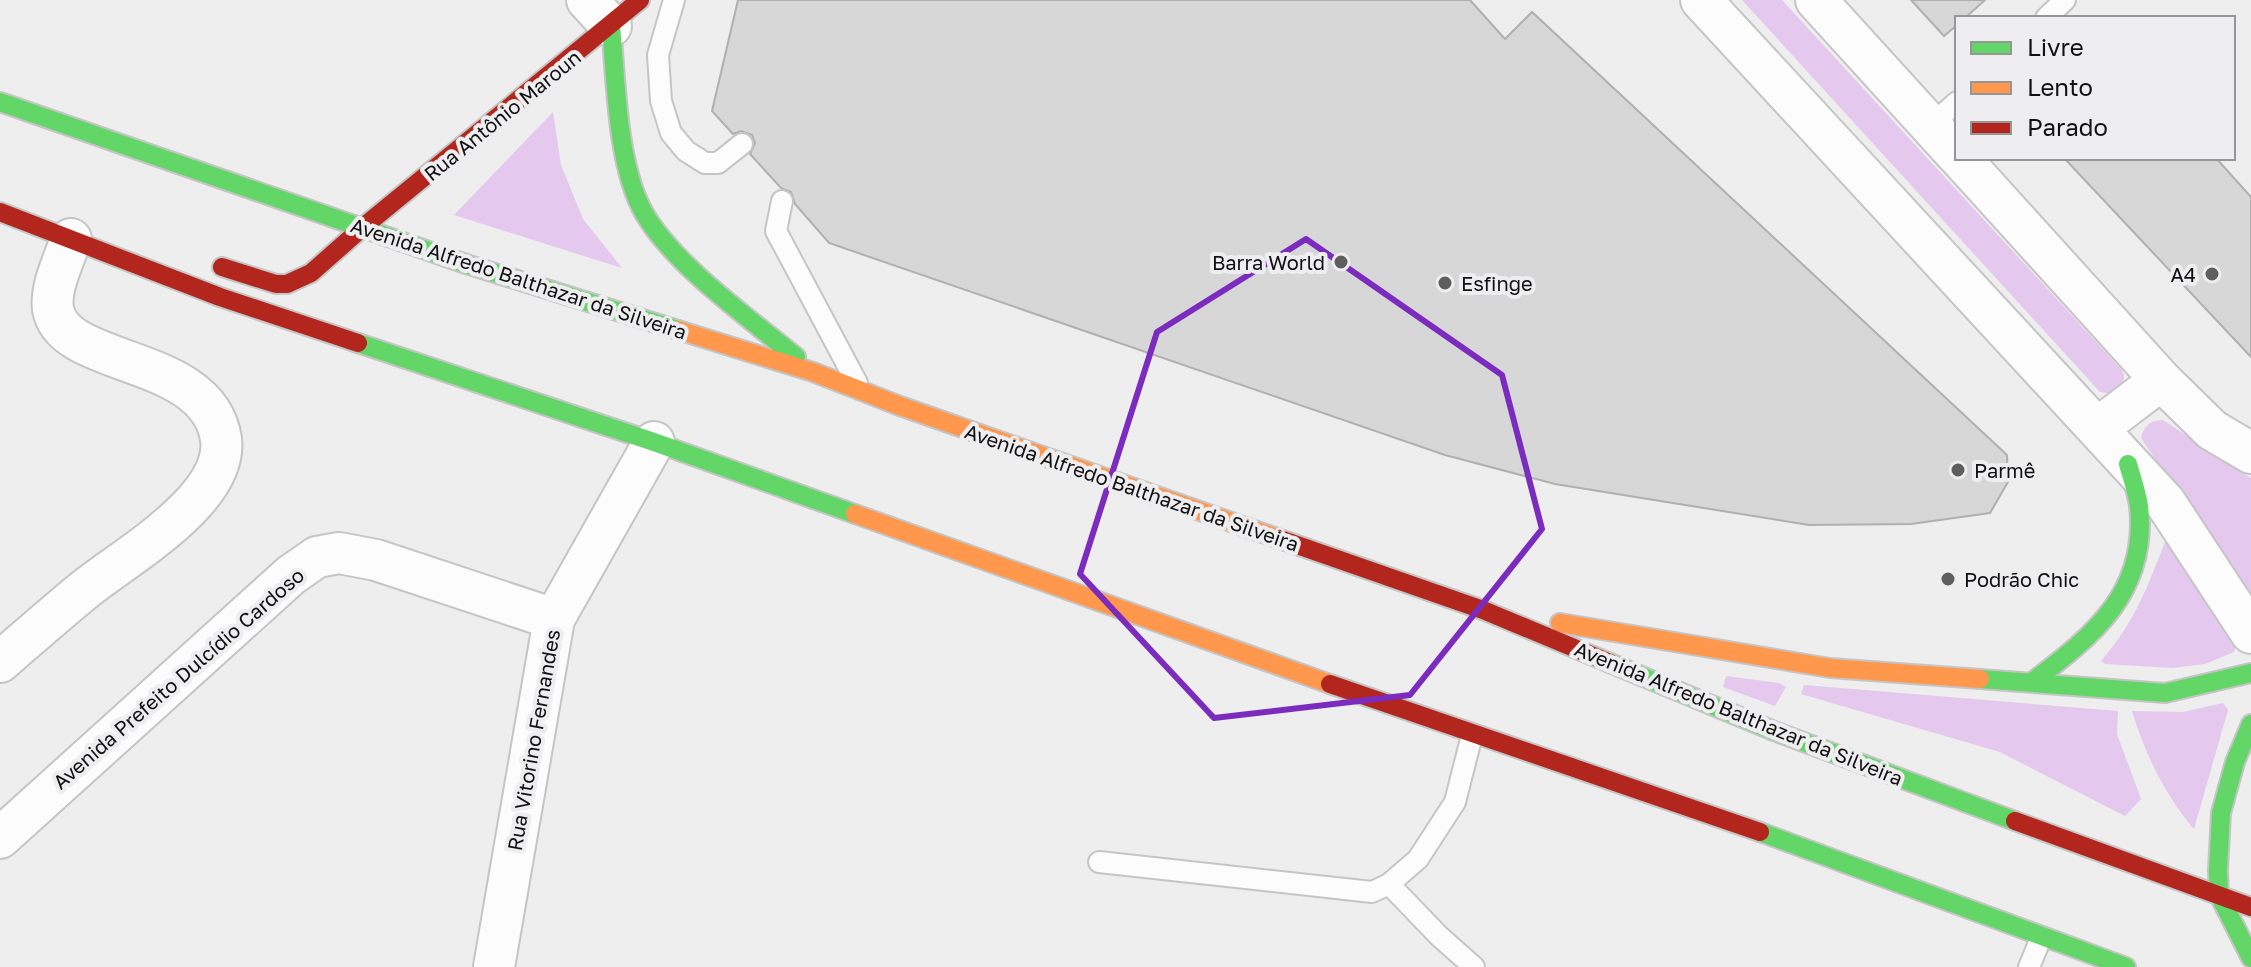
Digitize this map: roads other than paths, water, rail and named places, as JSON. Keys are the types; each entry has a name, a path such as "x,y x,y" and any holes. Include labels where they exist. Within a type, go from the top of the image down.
{"main road":[{"name":"Rua Antônio Maroun","path":"204,261 277,285 303,278 612,9"},
{"path":"612,9 623,153 643,212 672,252 813,372"},
{"path":"0,87 47,119"},
{"name":"Avenida Alfredo Balthazar da Silveira","path":"0,102 466,264 813,372 1483,610 1774,731 2251,907"},
{"path":"0,212 235,302 654,442 1472,735 1735,824 2126,967"},
{"path":"2032,682 2104,624 2125,594 2136,558 2139,511 2128,464"},
{"path":"1483,610 1830,668 2165,693 2230,675 2251,673"},
{"path":"2251,724 2235,762 2221,813 2218,856 2219,895 2251,958"}],"street":[{"path":"1699,0 2165,502 2251,633"},
{"path":"1816,0 1944,114 1955,147"},
{"path":"1962,160 2161,380 2212,430 2251,453"},
{"path":"0,662 85,589 147,546 177,519 194,501 221,462 221,439 212,412 194,393 173,380 76,339 60,328 53,311 52,297 71,239"},
{"path":"2098,428 2161,380"},
{"name":"Rua Vitorino Fernandes","path":"494,967 554,619 654,442"},
{"name":"Avenida Prefeito Dulcídio Cardoso","path":"0,838 279,585 317,557 339,553 376,560 554,619"}],"lane":[{"path":"674,0 658,55 661,101 671,133 686,151 705,163 718,163 742,144"},
{"path":"2048,16 2065,0"},
{"path":"782,201 776,231 861,390"},
{"path":"1099,862 1372,892 1389,884 1418,859 1455,802 1472,735"},
{"path":"1389,884 1474,967"},
{"path":"2029,967 2041,938"}],"place":[{"name":"Barra World","path":"1341,262"},
{"name":"A4","path":"2212,274"},
{"name":"Esfinge","path":"1445,283"},
{"name":"Parmê","path":"1958,470"},
{"name":"Podrão Chic","path":"1948,579"}]}
